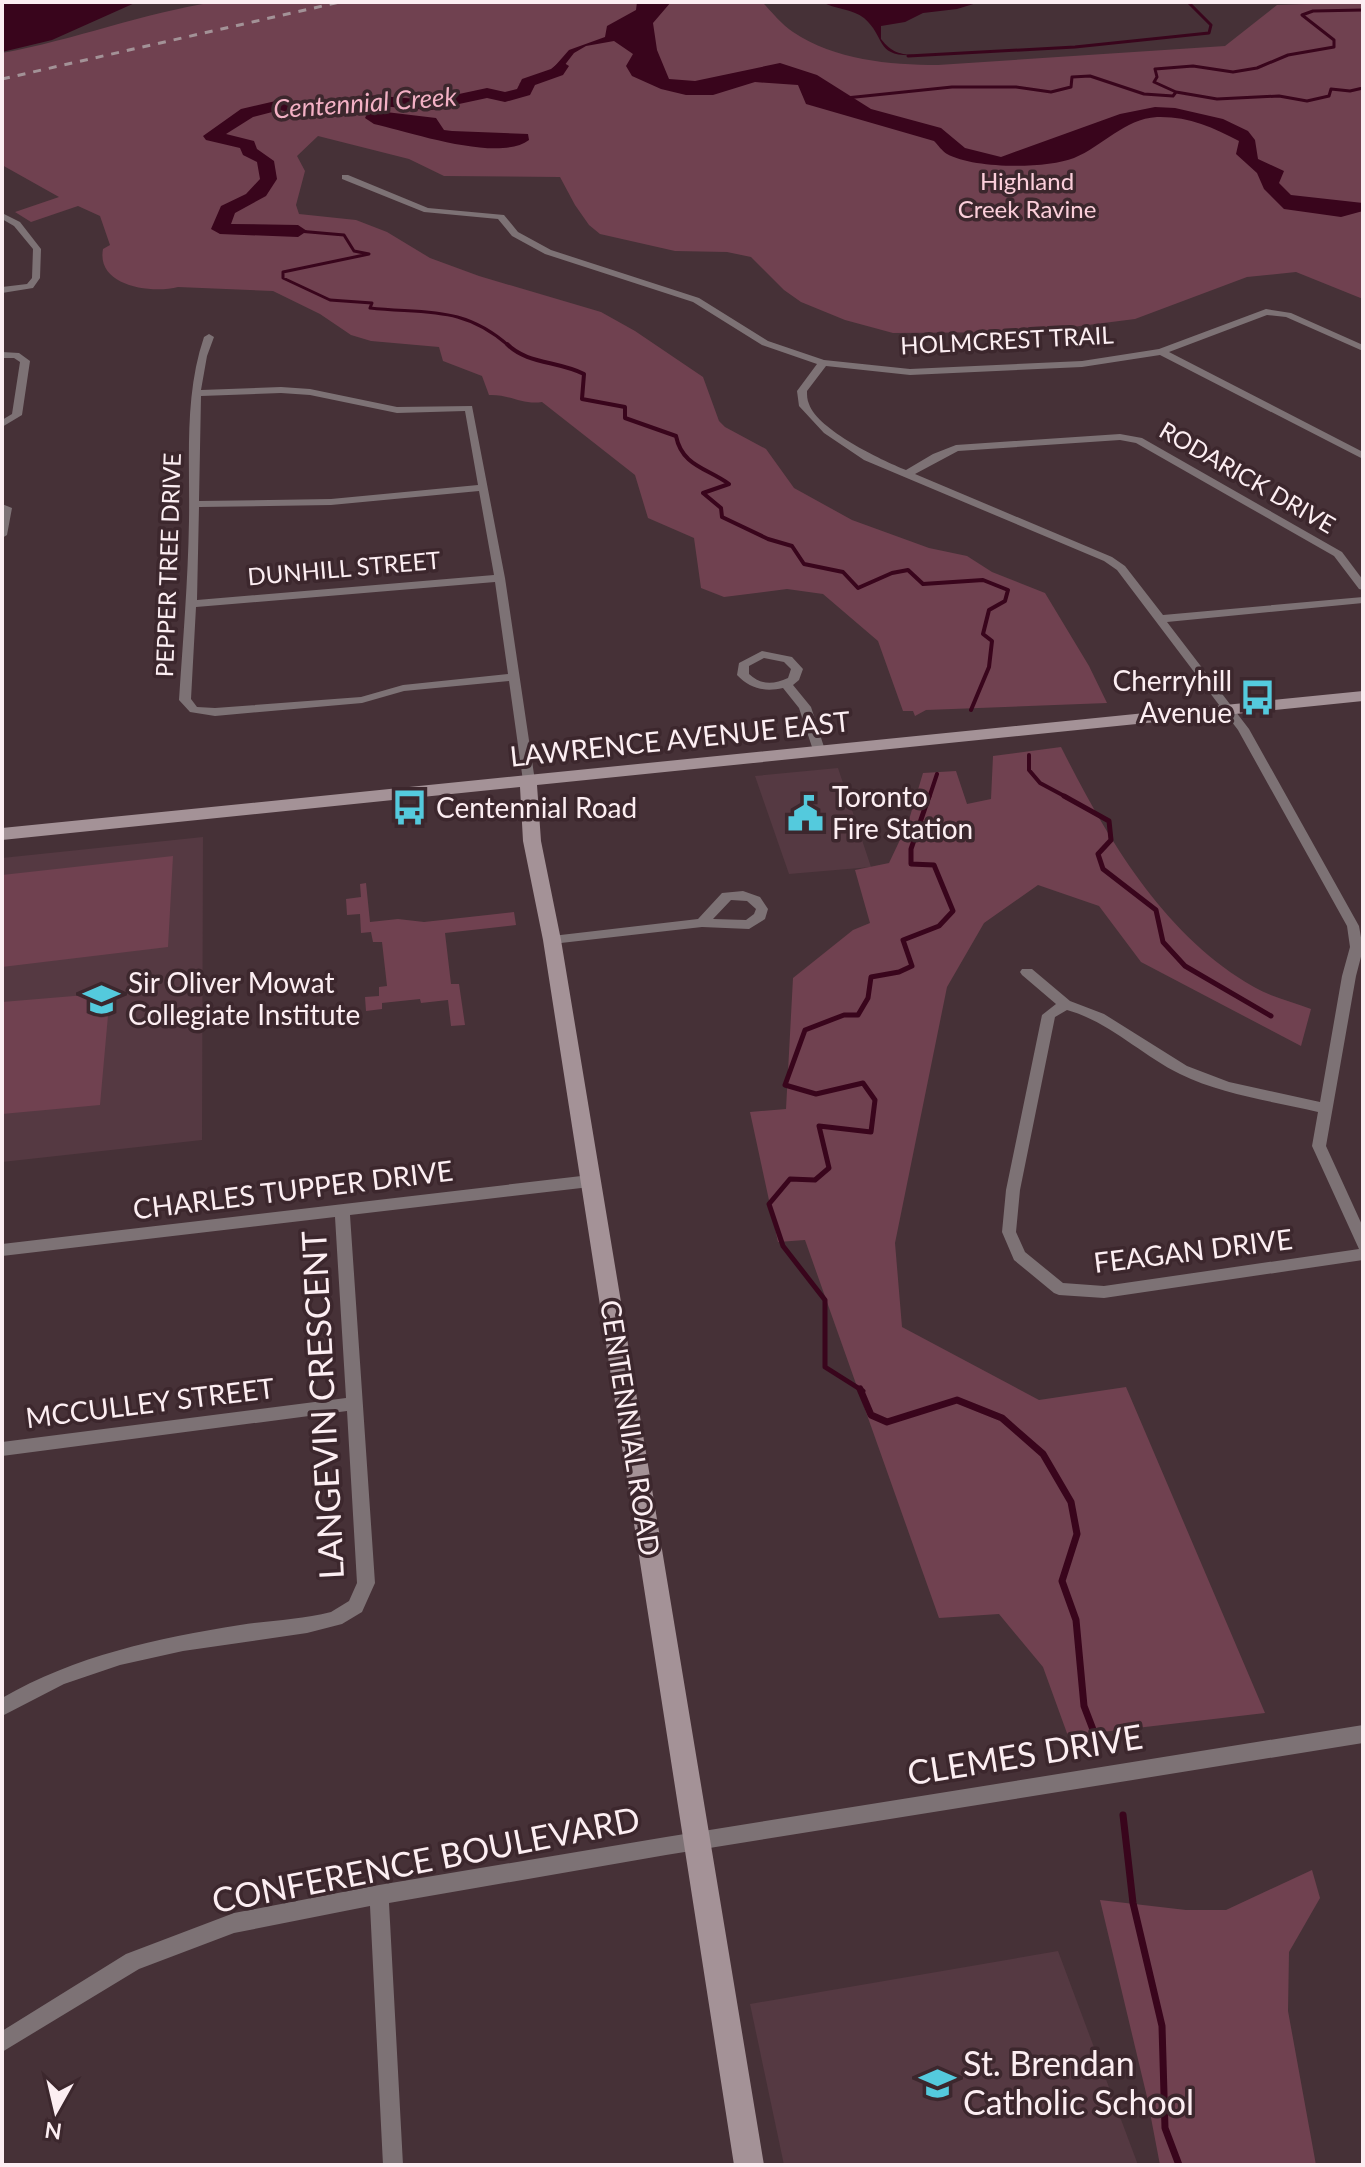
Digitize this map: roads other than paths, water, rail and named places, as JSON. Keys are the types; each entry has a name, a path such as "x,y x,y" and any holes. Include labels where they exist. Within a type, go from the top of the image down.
{"main road":[{"name":"LAWRENCE AVENUE EAST","path":"2,834 1363,696"},
{"name":"CENTENNIAL ROAD","path":"529,781 527,801 749,2165"}],"street":[{"name":"HOLMCREST TRAIL","path":"345,177 427,210 501,217 515,234 548,252 696,300 765,343 823,363 910,372 1082,364 1161,352 1266,312 1288,315 1363,348"},
{"path":"2,216 17,224 37,249 36,278 30,286 2,290"},
{"name":"PEPPER TREE DRIVE","path":"209,337 200,358 197,393 192,604 185,700 194,710 215,712 362,700 403,688 513,677"},
{"path":"1161,352 1363,456"},
{"path":"2,355 16,355 25,361 17,415 2,424"},
{"path":"823,363 802,391 804,406 827,431 868,458 1108,559 1121,568 1230,710 1353,926 1359,960 1324,1108 1319,1146 1363,1244"},
{"name":"CENTENNIAL ROAD","path":"197,393 281,390 310,392 397,410 469,408 500,578 529,781"},
{"name":"RODARICK DRIVE","path":"909,473 956,448 1120,437 1139,440 1338,554 1363,587"},
{"path":"194,504 331,502 484,487"},
{"path":"2,507 7,508 2,535"},
{"name":"DUNHILL STREET","path":"192,604 500,578"},
{"path":"1159,619 1363,600"},
{"path":"786,684 805,707 819,750"},
{"path":"552,940 702,923"},
{"path":"1027,972 1065,1005 1084,1008 1157,1055 1200,1078 1324,1108"},
{"name":"FEAGAN DRIVE","path":"1065,1005 1049,1015 1013,1190 1009,1232 1019,1256 1039,1273 1059,1289 1104,1292 1363,1254"},
{"name":"CHARLES TUPPER DRIVE","path":"2,1250 590,1181"},
{"name":"LANGEVIN CRESCENT","path":"2,1708 103,1662 191,1642 302,1626 353,1611 366,1583 352,1404 342,1210"},
{"name":"MCCULLEY STREET","path":"2,1449 352,1404"},
{"name":"CLEMES DRIVE","path":"697,1841 1363,1734"},
{"name":"CONFERENCE BOULEVARD","path":"2,2042 133,1961 234,1923 697,1841"},
{"path":"379,1895 393,2165"}],"waterway":[{"path":"908,56 1075,47 1209,33 1211,25 1188,2"},
{"path":"1176,92 1154,82 1157,77 1155,69 1193,66 1233,72 1257,68 1288,55 1334,47 1334,40 1302,15 1313,11 1363,10"},
{"name":"Centennial Creek","path":"298,231 220,229 227,210 252,198 265,186 269,170 262,158 249,151 248,145 212,136 247,113 280,105 304,111 366,100 431,105 487,93 505,97 524,92 528,82 557,72 561,66"},
{"path":"846,98 952,87 1016,87 1051,92 1071,87 1072,77 1090,76 1144,94 1173,96 1176,92"},
{"path":"1176,92 1217,99 1279,96 1307,101 1329,96 1331,89 1350,91 1363,88"},
{"name":"Centennial Creek","path":"298,231 344,235 354,251 369,254 283,272 283,278 330,300 372,303 370,308 459,318 476,324 509,346"},
{"name":"Centennial Creek","path":"507,344 533,359 584,374 582,399 625,407 625,418 676,436 679,446 690,460 729,484 703,493 721,508 722,517 768,539 792,546 804,564 843,572 858,588 892,573 908,570 923,584 983,580 1008,590 1005,601 989,610 983,634 992,641 989,667 971,710"},
{"path":"1029,755 1029,770 1040,783 1068,798"},
{"name":"Centennial Creek","path":"929,798 937,774"},
{"name":"Centennial Creek","path":"860,1389 825,1367 825,1300 783,1246 769,1204 790,1179 815,1180 829,1168 819,1126 871,1132 875,1100 863,1083 816,1094 785,1085 805,1030 844,1015 858,1015 868,998 871,977 899,972 912,966 903,940 939,926 953,911 934,865 911,864 911,849 929,796"},
{"path":"1064,796 1109,821 1111,840 1098,854 1103,869 1156,910 1163,942 1185,966 1271,1016"},
{"name":"Centennial Creek","path":"860,1389 871,1415 887,1422 957,1400 1002,1418 1043,1454 1071,1502 1077,1534 1062,1581 1076,1620 1084,1706 1097,1740"},
{"name":"Centennial Creek","path":"1123,1815 1133,1903 1162,2026 1165,2128 1179,2165"}],"railway":[{"path":"2,79 340,2"}],"place":[{"name":"Cherryhill Avenue","path":"1258,697"},
{"name":"Centennial Road","path":"410,808"},
{"name":"Toronto Fire Station","path":"806,813"},
{"name":"Sir Oliver Mowat Collegiate Institute","path":"102,999"},
{"name":"St. Brendan Catholic School","path":"937,2084"}],"park label":[{"name":"Highland Creek Ravine","path":"1027,196"}]}
